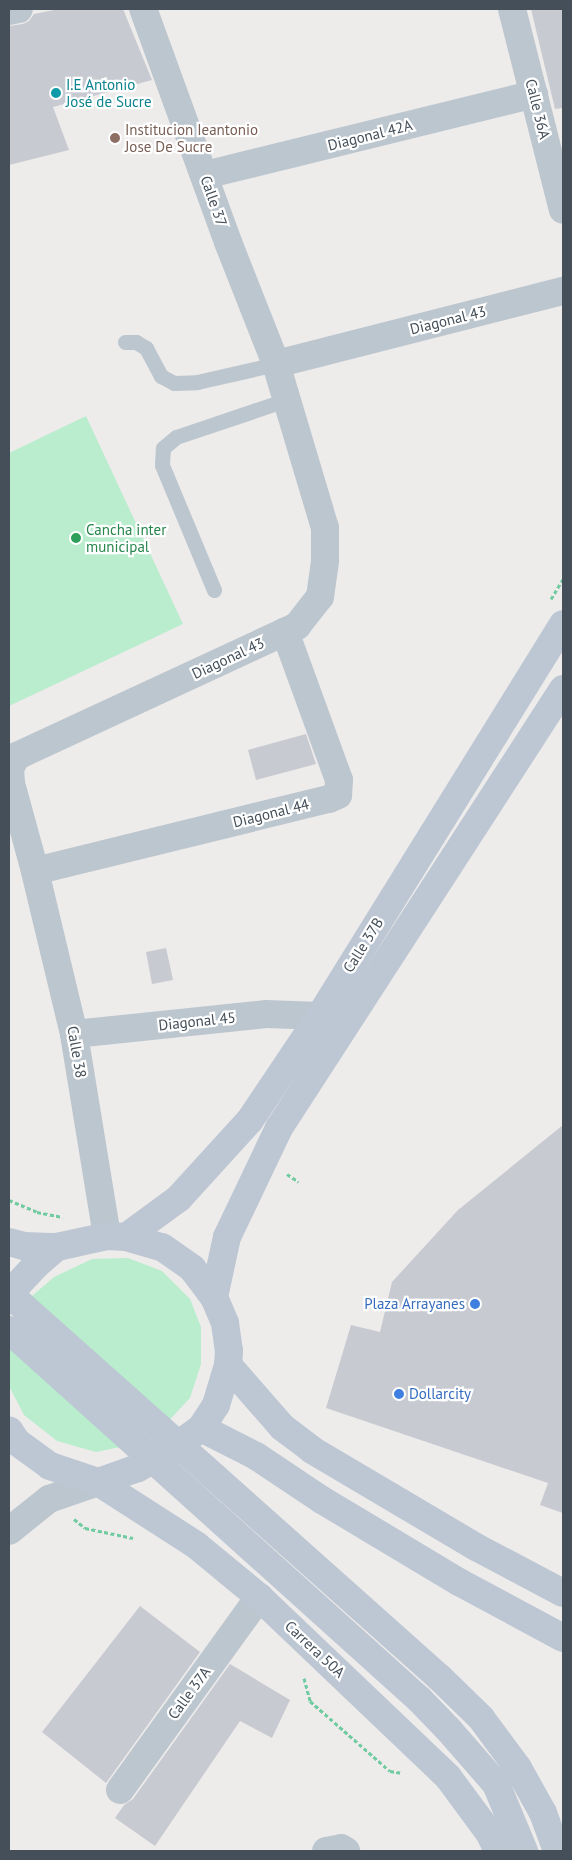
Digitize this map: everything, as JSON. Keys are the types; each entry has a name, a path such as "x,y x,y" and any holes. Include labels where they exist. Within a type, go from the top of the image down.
{"main road":[{"name":"Calle 37B","path":"112,1229 180,1198 250,1120 320,1016 563,624"},
{"name":"Calle 37B","path":"214,1297 227,1237 279,1128 563,688"},
{"path":"9,1242 24,1246 57,1247 112,1229 162,1247 192,1268 214,1297 225,1323 229,1351 228,1365 216,1405 201,1428 175,1447 138,1468 98,1482"},
{"path":"57,1247 36,1265 9,1294 440,1678 481,1718 518,1768 543,1812 557,1851"},
{"path":"9,1330 419,1699 448,1728 496,1784 524,1851"},
{"path":"228,1365 282,1428 312,1450 476,1547 563,1594"},
{"path":"201,1428 256,1456 322,1500 459,1582 563,1638"},
{"name":"Carrera 50A","path":"9,1430 17,1442 50,1466 98,1482 196,1545 259,1597 448,1777 490,1834 498,1851"}],"street":[{"path":"9,11 19,9"},
{"name":"Calle 37","path":"143,9 276,364"},
{"name":"Calle 36A","path":"512,9 534,94 558,170 563,210"},
{"name":"Diagonal 42A","path":"205,175 534,94"},
{"name":"Diagonal 43","path":"36,871 11,783 10,768 17,756 297,626 320,597 326,560 325,528 276,364 563,291"},
{"name":"Diagonal 44","path":"36,871 329,799 338,795 339,780 285,632"},
{"name":"Calle 38","path":"36,871 74,1034 112,1229"},
{"name":"Diagonal 45","path":"74,1034 266,1014 320,1016"},
{"path":"9,1531 49,1499 98,1482"},
{"name":"Calle 37A","path":"120,1790 259,1597"},
{"path":"326,1851 341,1848 346,1851"}],"lane":[{"name":"Diagonal 43","path":"125,342 136,342 146,348 162,376 174,383 211,379 276,364"},
{"path":"214,590 162,465 163,448 176,437 286,400"}],"path":[{"path":"9,1200 37,1212 112,1229"}],"green space":[{"name":"Cancha inter municipal","path":"86,416 183,624 9,706 9,453"},
{"path":"128,1258 162,1271 190,1299 201,1327 201,1364 190,1398 162,1428 135,1444 96,1452 57,1441 24,1415 9,1386 9,1339 18,1313 32,1296 54,1277 92,1259"}],"building":[{"name":"I.E Antonio José de Sucre","path":"59,9 123,9 152,80 53,107 69,150 9,165 9,26 23,24 29,21 34,14"},
{"path":"531,9 563,9 563,108 555,109"},
{"path":"306,734 316,764 256,780 248,750"},
{"path":"166,948 173,980 152,984 146,952"},
{"name":"Plaza Arrayanes","path":"563,1125 563,1513 540,1505 548,1483 326,1408 351,1325 380,1332 392,1282 458,1210"},
{"path":"140,1606 200,1652 106,1783 42,1732"},
{"path":"230,1664 290,1700 272,1738 240,1721 155,1846 115,1818 124,1805 133,1799"}],"place":[{"name":"I.E Antonio José de Sucre","path":"56,93"},
{"name":"Institucion Ieantonio Jose De Sucre","path":"115,138"},
{"name":"Cancha inter municipal","path":"76,538"},
{"name":"Plaza Arrayanes","path":"475,1304"},
{"name":"Dollarcity","path":"399,1394"}]}
